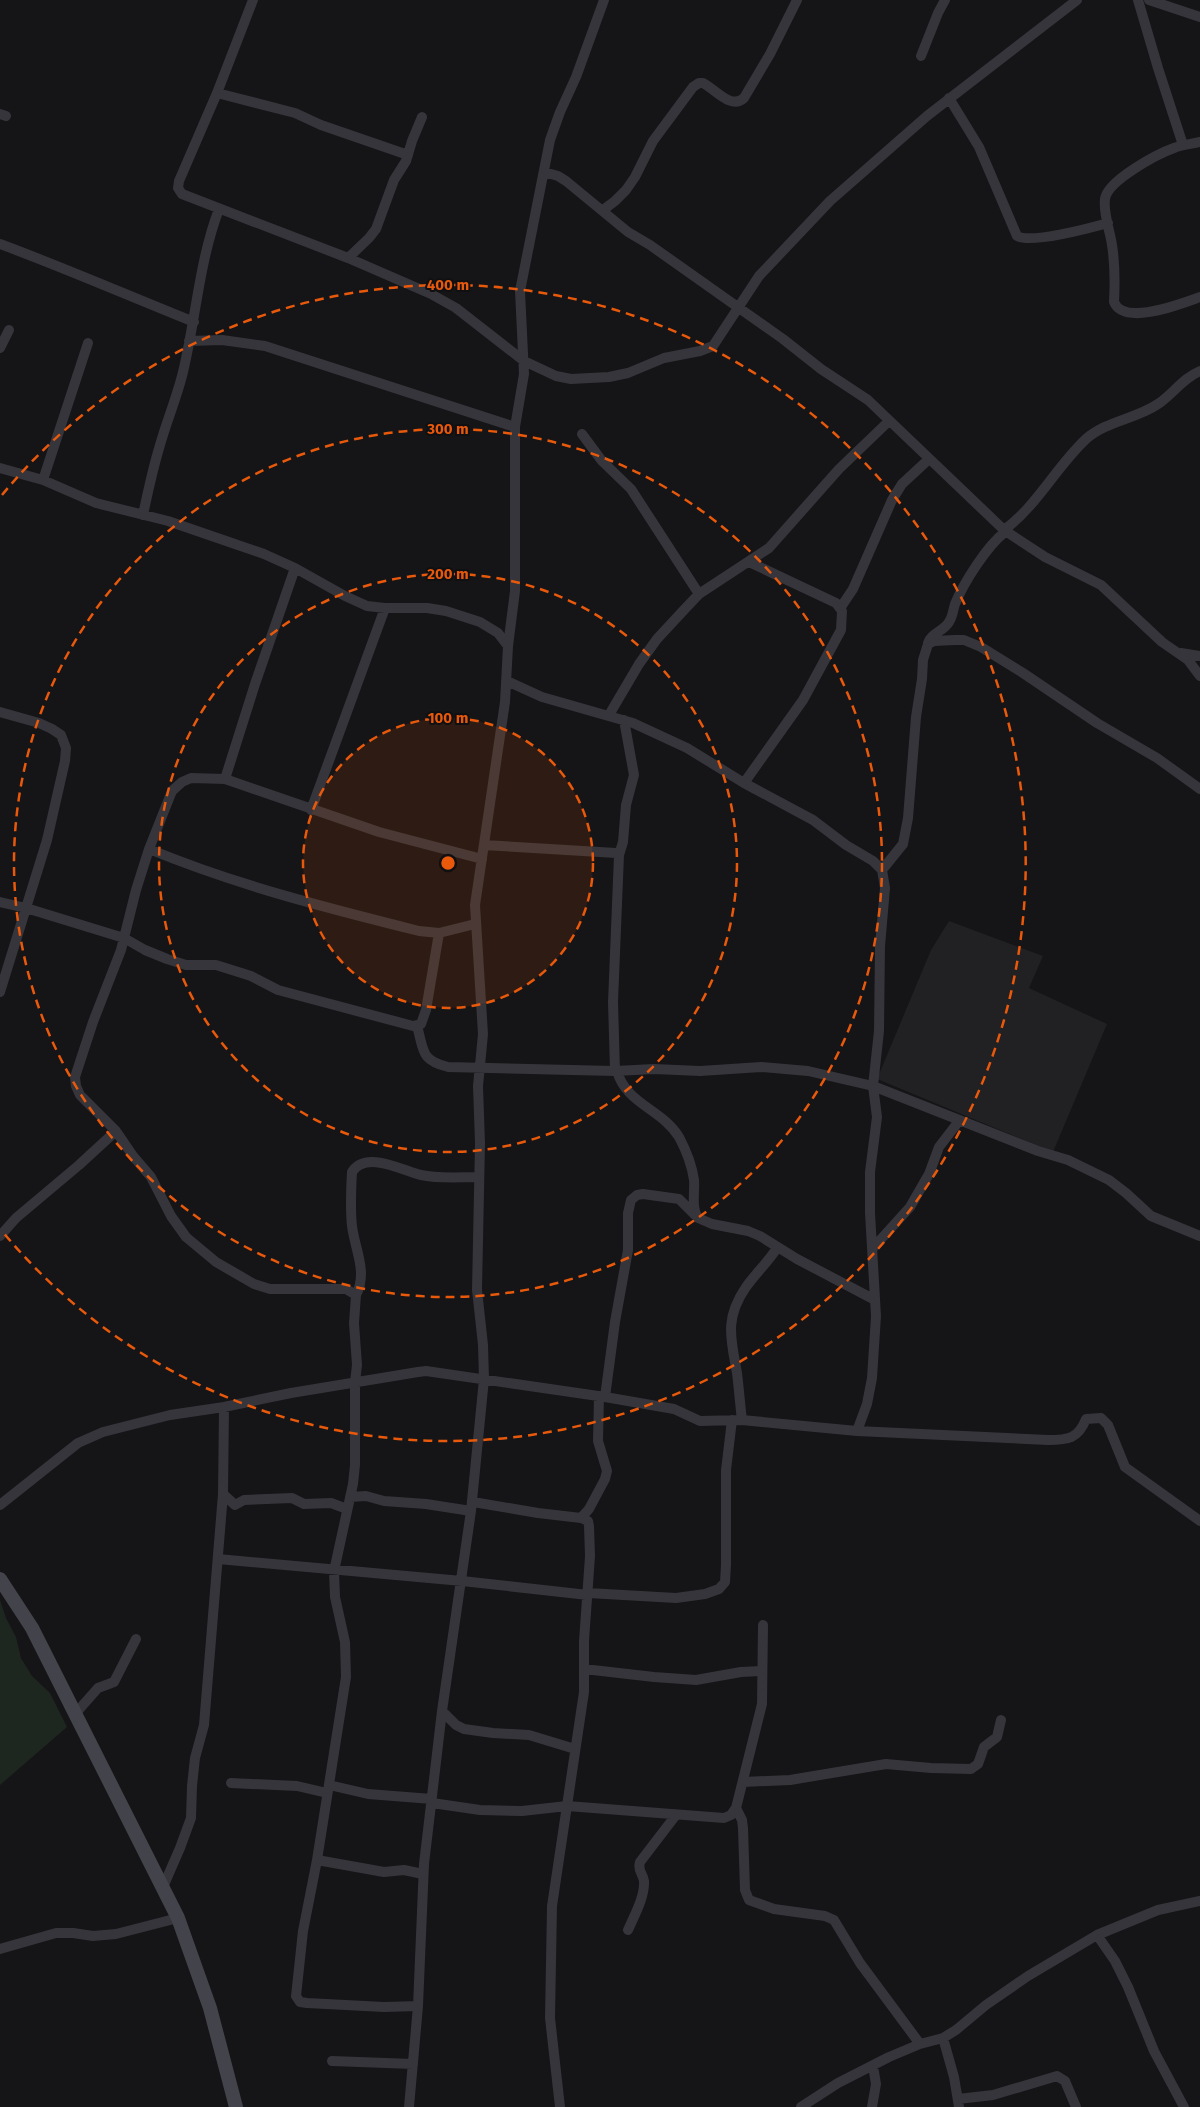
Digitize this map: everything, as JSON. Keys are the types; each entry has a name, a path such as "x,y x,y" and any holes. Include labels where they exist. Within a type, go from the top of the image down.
{"main road":[{"path":"0,1579 32,1628 178,1918 210,2008 236,2107"}],"street":[{"path":"253,0 217,93 178,181 178,188 182,194 348,258 431,294 456,308 524,361 543,371 571,379 609,377 628,373 664,358 708,349 717,342 759,276 830,201 868,166 949,98 1077,0"},
{"path":"603,210 615,201 635,177 652,141 698,83 703,84 733,102 739,102 744,98 770,54 797,0"},
{"path":"921,56 945,0"},
{"path":"1138,0 1183,145"},
{"path":"1150,0 1200,17"},
{"path":"409,2107 418,2006 423,1874 442,1711 472,1506 484,1379 483,1345 477,1290 478,1086 483,1034 475,905 508,681 508,646 516,570 514,427 524,374 520,290 523,264 550,140 576,77 601,1"},
{"path":"217,93 295,113 321,125 408,155"},
{"path":"949,98 979,147 1017,236 1020,238 1036,238 1058,235 1108,223"},
{"path":"348,258 370,238 376,229 394,180 406,161 422,117"},
{"path":"1200,142 1171,149 1134,168 1112,184 1104,200 1115,269 1114,302 1116,307 1121,310 1138,313 1178,305 1200,297"},
{"path":"544,172 558,176 566,181 628,232 650,245 783,339 821,369 868,400 1004,531 1045,557 1101,585 1162,642 1188,660 1200,676"},
{"path":"142,515 160,444 182,373 194,322 200,275 210,234 219,209"},
{"path":"0,244 65,268 106,287 194,322"},
{"path":"0,348 9,330"},
{"path":"189,341 222,340 265,346 514,427"},
{"path":"42,480 88,342"},
{"path":"882,870 903,844 908,818 923,660 930,638 945,628 949,622 955,604 988,549 1024,512 1086,438 1099,430 1156,405 1184,381 1200,371"},
{"path":"609,715 639,664 656,640 700,594 769,548 839,469 889,421"},
{"path":"582,434 602,461 632,489 700,594"},
{"path":"744,783 803,700 841,630 843,616 841,607 853,589 892,500 902,484 929,459"},
{"path":"0,468 42,480 96,503 168,521 232,542 295,568 367,606 427,608 446,611 489,626 508,646"},
{"path":"748,562 812,591 841,607"},
{"path":"225,779 295,568"},
{"path":"311,810 385,608"},
{"path":"928,644 934,641 964,640 981,647 1023,673 1097,724 1157,758 1200,788"},
{"path":"1180,653 1200,656"},
{"path":"508,681 542,697 624,720 687,748 744,783 813,820 846,845 873,861 882,870 885,888 880,946 879,1031 873,1086 877,1117 870,1172 870,1213 876,1316 872,1378 867,1404 857,1431"},
{"path":"0,712 39,723 52,729 61,735 66,748 66,761 47,840 0,992"},
{"path":"624,720 634,775 626,805 623,842 619,855 613,1002 616,1071 621,1083 629,1093 672,1126 679,1138 689,1160 694,1179 696,1216"},
{"path":"356,1295 346,1289 270,1289 254,1284 216,1262 182,1231 171,1216 151,1177 133,1156 116,1131 80,1095 76,1086 76,1077 124,938 149,849 172,791 182,782 191,778 225,779 379,832 482,859"},
{"path":"484,845 616,853 619,855"},
{"path":"149,849 197,869 256,888 418,931 439,933 475,924"},
{"path":"0,902 124,938 167,960 186,965 216,965 251,976 278,990 353,1011 417,1026"},
{"path":"417,1026 421,1024 426,1010 439,933"},
{"path":"417,1026 424,1052 434,1064 448,1067 616,1071 786,1068 873,1086 1038,1151 1068,1160 1093,1172 1126,1193 1151,1216 1200,1236"},
{"path":"872,1248 910,1207 929,1174 939,1147 959,1121"},
{"path":"0,1236 16,1218 116,1131"},
{"path":"418,2006 396,2008 300,2002 297,1999 296,1991 303,1931 317,1860 346,1677 344,1642 335,1597 334,1571 355,1465 355,1382 357,1365 354,1323 356,1295 361,1282 361,1271 352,1228 352,1172 354,1168 363,1164 381,1162 421,1175 479,1177"},
{"path":"581,1518 589,1509 605,1479 607,1471 598,1441 602,1396 628,1250 628,1213 631,1200 637,1194 679,1198 703,1221 748,1231 875,1300"},
{"path":"218,1559 588,1594 676,1598 705,1594 719,1589 725,1582 726,1565 726,1470 737,1420 738,1383 730,1342 730,1327 745,1288 763,1269 777,1248"},
{"path":"357,1365 369,1374 381,1378"},
{"path":"0,1505 60,1456 87,1439 103,1432 170,1415 426,1371 602,1396 674,1409 700,1421 737,1420 857,1431 1060,1440 1081,1431 1086,1419 1101,1418 1108,1425 1125,1467 1200,1521"},
{"path":"163,1887 191,1818 195,1758 204,1726 223,1494 224,1407"},
{"path":"223,1494 235,1505 244,1500 292,1498 304,1504 330,1503 347,1509"},
{"path":"350,1497 366,1496 384,1501 472,1506 581,1518 588,1521 588,1594 584,1641 584,1692 554,1892 550,2018 560,2107"},
{"path":"231,1783 328,1789 432,1801 480,1810 514,1810 567,1806 724,1818 730,1816 736,1808 762,1704 762,1625"},
{"path":"75,1714 98,1688 114,1682 136,1639"},
{"path":"584,1669 696,1680 741,1672 761,1671"},
{"path":"442,1711 456,1725 464,1729 493,1734 529,1735 575,1749"},
{"path":"743,1782 790,1780 886,1764 971,1769 978,1764 984,1747 997,1737 1000,1720"},
{"path":"736,1808 742,1820 745,1890 749,1900 774,1909 820,1915 834,1920 860,1963 920,2044"},
{"path":"628,1930 636,1912 644,1882 639,1866 676,1815"},
{"path":"317,1860 384,1872 404,1870 423,1874"},
{"path":"801,2107 838,2084 889,2057 920,2044 943,2038 1028,1976 1097,1935 1158,1910 1200,1901"},
{"path":"0,1949 56,1934 73,1933 93,1936 116,1934 178,1918"},
{"path":"1097,1935 1120,1969 1154,2051 1184,2107"},
{"path":"943,2038 958,2103 1057,2076 1065,2081 1076,2107"},
{"path":"332,2061 413,2064"},
{"path":"872,2107 876,2084 873,2066"}],"shaded area":[{"path":"949,921 1043,956 1029,988 1107,1024 1053,1152 877,1079 931,950"},
{"path":"0,1600 6,1618 16,1637 21,1658 32,1676 50,1693 67,1727 0,1785"}]}
